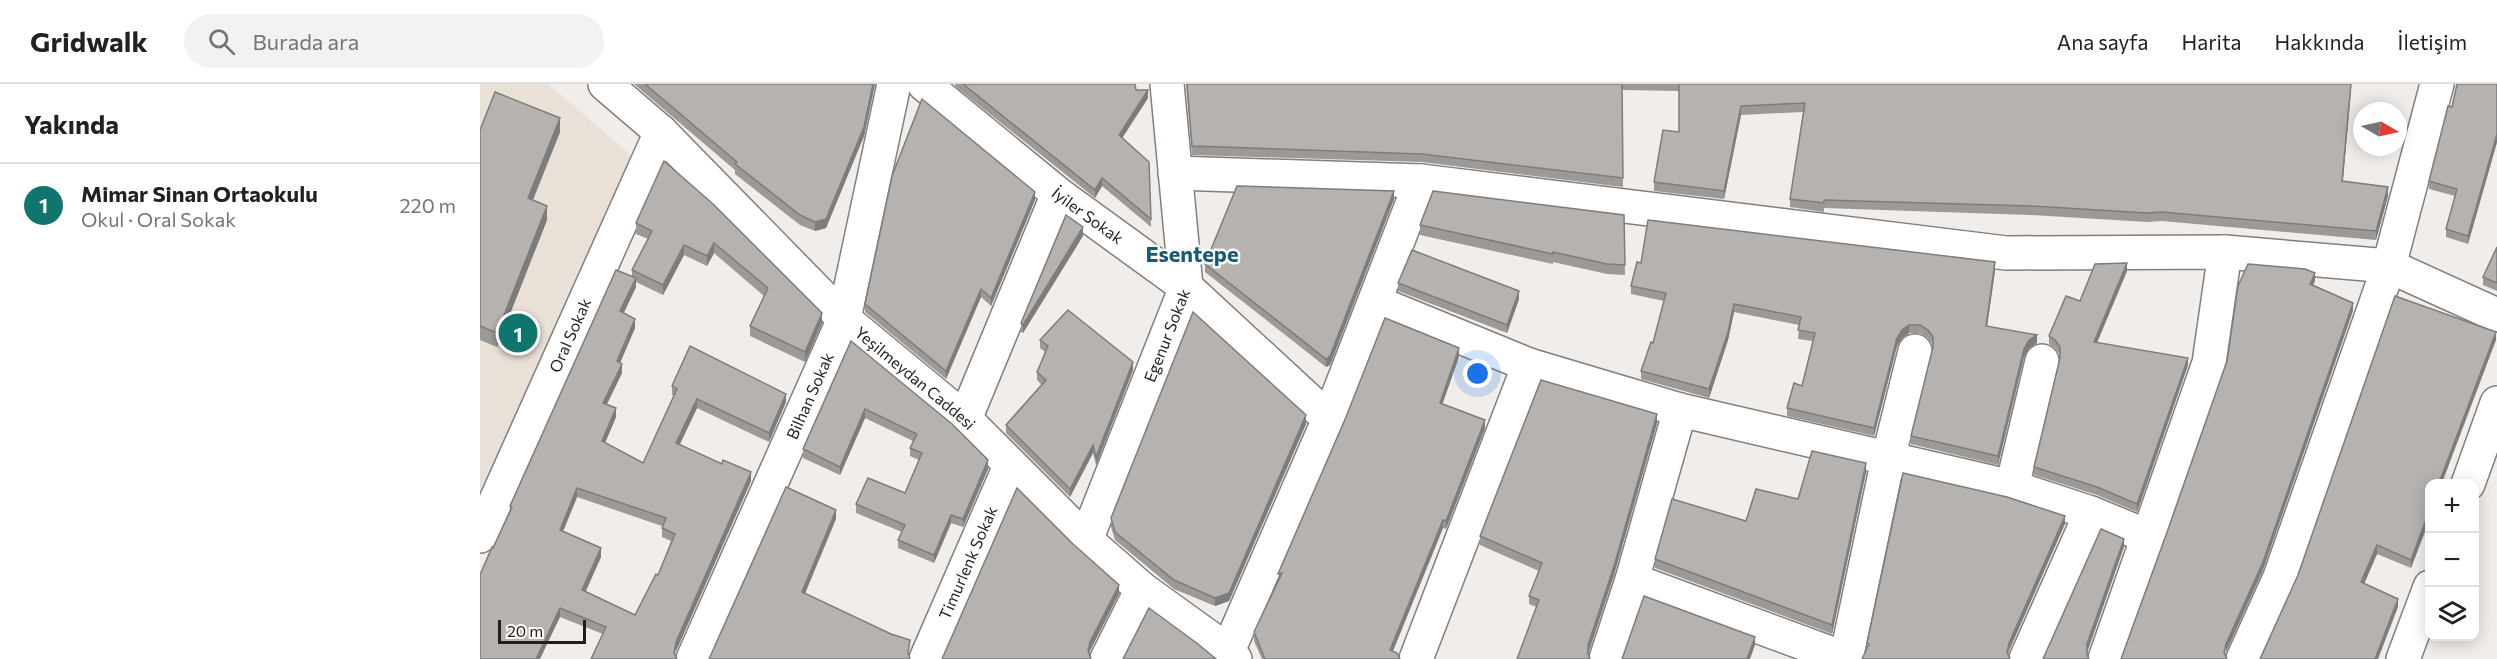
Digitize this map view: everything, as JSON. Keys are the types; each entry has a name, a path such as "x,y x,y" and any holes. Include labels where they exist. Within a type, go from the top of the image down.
{"street":[{"name":"Yeşilmeydan Caddesi","path":"604,84 661,132 844,319 965,419 1086,540 1142,589 1231,655"},
{"name":"Bilhan Sokak","path":"693,659 844,319 894,84"},
{"name":"İyiler Sokak","path":"924,84 1059,194 1186,287 1329,419"},
{"name":"Egenur Sokak","path":"1086,540 1186,287 1167,84"},
{"path":"2243,659 2280,577 2389,266 2437,84"},
{"name":"Oral Sokak","path":"480,536 661,132"},
{"path":"1175,172 1421,181 2006,254 2225,252 2389,266 2497,315"},
{"path":"1231,655 1329,419 1421,181"},
{"path":"965,419 1059,194"},
{"path":"2105,659 2209,363 2225,252"},
{"path":"1375,302 1529,365 1680,410 2012,487 2091,513 2149,537"},
{"path":"1632,580 1846,659 1888,459 1915,351"},
{"path":"2012,487 2042,362"},
{"path":"1416,659 1529,365"},
{"path":"2469,479 2497,403"},
{"path":"1606,659 1632,580 1680,410"},
{"name":"Timurlenk Sokak","path":"926,659 1010,466"},
{"path":"2026,659 2091,513"},
{"path":"1107,659 1142,589"},
{"path":"2403,659 2425,600"}],"shaded area":[{"path":"480,84 548,84 632,156 480,509"}],"building":[{"path":"645,84 873,84 864,127 826,219 815,222 800,215 735,164 737,162"},
{"path":"963,84 1135,84 1136,90 1148,90 1119,135 1149,162 1151,219 1102,178 1095,190"},
{"path":"1187,84 1622,84 1623,178 1422,154 1192,146"},
{"path":"1679,84 2351,84 2342,181 2388,187 2376,231 2162,212 1824,200 1824,203 1790,199 1805,103 1741,106 1724,191 1654,182 1663,130 1679,132"},
{"path":"2457,84 2497,84 2497,134 2468,236 2446,229 2457,189 2429,181 2448,106 2452,107"},
{"path":"495,92 560,118 528,198 547,206 497,333 480,326 480,130"},
{"path":"922,99 1035,192 991,298 981,289 946,371 865,304 892,176"},
{"path":"664,161 713,204 822,313 805,352 750,326 768,288 714,243 707,256 684,245 663,285 632,270 652,231 636,223"},
{"path":"1237,186 1394,191 1330,356 1326,359 1205,264"},
{"path":"1433,191 1624,215 1625,265 1607,264 1553,252 1553,254 1420,225"},
{"path":"1066,215 1083,227 1023,325 1021,323"},
{"path":"1648,220 1995,262 1986,326 2037,335 2029,340 2024,349 1998,456 1911,436 1933,347 1933,337 1920,325 1909,325 1897,338 1874,428 1787,408 1794,383 1802,386 1815,333 1798,330 1801,317 1734,304 1728,332 1709,389 1641,371 1651,342 1653,343 1666,293 1631,286 1637,262 1641,263"},
{"path":"2497,247 2497,283 2483,277"},
{"path":"1412,250 1519,291 1507,325 1398,283"},
{"path":"2127,263 2094,342 2188,358 2137,504 2097,487 2034,467 2060,358 2060,347 2049,336 2066,296 2080,301 2095,264"},
{"path":"2248,264 2305,269 2315,273 2310,284 2353,303 2263,562 2226,644 2224,653 2227,659 2121,659 2227,361 2238,286"},
{"path":"616,270 636,278 620,311 635,319 617,361 622,364 603,403 616,408 602,441 643,463 677,389 672,386 690,346 786,394 769,433 697,399 676,443 722,464 723,460 751,472 676,642 674,653 677,659 591,659 606,627 560,608 536,659 480,659 480,575 512,507 510,506","holes":["577,488 666,518 662,528 675,534 658,575 656,574 635,615 582,590 601,548 560,530"]},
{"path":"2395,296 2496,332 2441,479 2425,479 2425,522 2411,560 2377,545 2361,582 2398,599 2375,659 2260,659 2298,575"},
{"path":"1068,310 1133,362 1096,457 1093,445 1070,489 1006,425 1046,380 1037,372 1048,346 1040,340"},
{"path":"1193,312 1306,415 1229,593 1215,598 1174,580 1115,532 1111,518"},
{"path":"1385,318 1459,348 1440,403 1485,420 1446,521 1443,520 1390,650 1397,653 1400,659 1265,659 1254,632 1282,573 1278,574 1346,417"},
{"path":"851,341 952,424 988,460 963,519 951,515 934,555 898,540 905,525 856,504 868,478 905,493 922,453 910,448 917,434 865,409 840,467 803,449"},
{"path":"1541,380 1657,414 1614,566 1588,645 1590,659 1517,659 1539,600 1529,596 1542,563 1480,536"},
{"path":"1812,451 1866,463 1832,625 1655,559 1672,499 1746,521 1756,489 1798,499"},
{"path":"1903,473 2007,497 2065,516 2009,643 2007,652 2010,659 1862,659 1869,644 1867,643"},
{"path":"786,487 836,510 802,592 891,634 910,640 908,653 910,659 709,659"},
{"path":"1017,488 1073,544 1119,585 1090,642 1088,651 1091,659 942,659"},
{"path":"2101,529 2124,539 2087,644 2089,659 2043,659"},
{"path":"1644,596 1755,637 1747,659 1622,659"},
{"path":"1149,608 1198,644 1216,659 1123,659"}],"place":[{"name":"Mimar Sinan Ortaokulu","path":"518,333"}],"district":[{"name":"Esentepe","path":"1192,254"}]}
